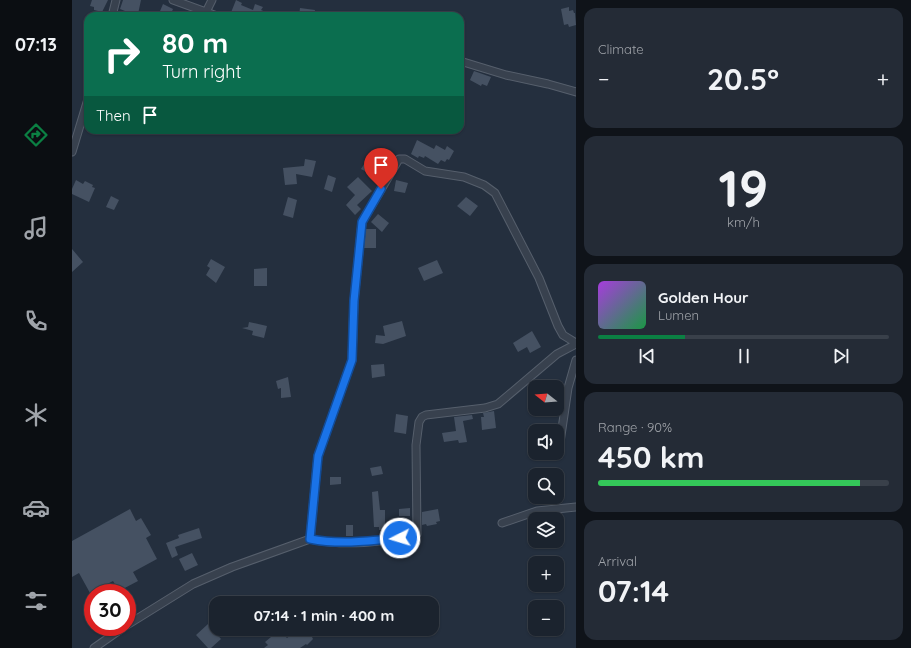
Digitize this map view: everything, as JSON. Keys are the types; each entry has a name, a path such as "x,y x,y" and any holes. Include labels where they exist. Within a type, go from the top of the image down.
{"street":[{"path":"113,12 116,0"},
{"path":"173,0 206,12 212,0"},
{"path":"464,62 494,72 576,92"},
{"path":"72,152 84,112"},
{"path":"310,539 318,456 352,360 354,301 362,222 399,159 405,159 425,171 470,179 495,193 539,278 561,331 566,338 576,343"},
{"path":"136,619 193,584 232,567 310,539 322,542 357,542 400,538 416,534 416,445 419,422 422,417 426,415 485,408 498,404 557,354 576,343"},
{"path":"563,424 568,388 576,360"},
{"path":"502,523 537,511 576,507"},
{"path":"94,648 111,636"}],"building":[{"path":"92,0 108,0 102,12 94,10 94,7 90,6"},
{"path":"123,0 141,0 138,12 125,12 120,9"},
{"path":"236,0 242,3 241,5 253,10 255,4 263,7 261,10 266,12 231,12"},
{"path":"163,4 173,9 172,12 160,12"},
{"path":"569,7 569,11 573,10 575,13 576,25 569,27 568,24 564,25 561,9"},
{"path":"300,8 315,10 315,12 300,12"},
{"path":"474,71 491,77 487,86 482,84 481,86 470,80"},
{"path":"417,140 434,149 436,145 445,150 447,146 454,151 449,160 447,159 445,162 441,160 438,164 425,156 424,158 419,156 418,158 411,154"},
{"path":"380,153 390,158 387,166 381,164 374,176 361,169 366,161 373,166 376,155 379,155"},
{"path":"305,159 316,161 312,177 296,174 297,184 285,185 283,168 304,166"},
{"path":"328,175 336,178 332,192 324,189"},
{"path":"358,177 372,191 357,205 361,209 355,215 346,205 355,195 347,187"},
{"path":"76,180 83,184 85,181 93,185 92,187 95,188 89,202 72,194 72,189"},
{"path":"396,180 408,183 405,193 394,191"},
{"path":"111,196 119,200 114,210 106,207"},
{"path":"288,197 297,200 293,218 283,215"},
{"path":"466,197 478,206 470,216 457,206"},
{"path":"378,214 389,223 382,232 371,222"},
{"path":"366,229 376,229 376,248 364,248"},
{"path":"72,249 83,262 72,272"},
{"path":"211,259 225,267 216,283 206,275 210,268 207,266"},
{"path":"437,260 443,273 424,281 418,268"},
{"path":"267,268 267,286 254,286 254,269"},
{"path":"402,321 406,336 383,344 375,343 376,335 385,336 383,326"},
{"path":"249,322 267,326 264,338 252,335 253,331 242,328 248,327"},
{"path":"532,331 541,347 530,353 527,347 518,352 513,343"},
{"path":"384,364 385,376 372,378 371,365"},
{"path":"288,377 291,397 281,398 281,388 278,389 276,381"},
{"path":"494,411 496,428 482,430 481,417 484,417 483,413"},
{"path":"396,414 408,416 406,434 394,432"},
{"path":"472,415 473,419 463,421 467,442 459,443 458,440 444,442 442,433 456,431 454,417"},
{"path":"381,466 383,474 372,476 370,468"},
{"path":"330,477 341,477 341,484 330,485"},
{"path":"378,491 380,510 385,510 385,530 379,530 379,527 374,527 372,492"},
{"path":"410,508 410,516 399,516 399,509"},
{"path":"130,509 136,521 141,518 151,535 146,538 157,559 133,572 138,581 132,584 115,584 113,581 107,584 85,584 79,573 72,577 72,541"},
{"path":"438,509 440,521 436,522 437,524 427,526 426,524 422,525 422,512"},
{"path":"346,525 353,525 353,536 346,536"},
{"path":"199,528 202,538 175,547 178,555 172,558 166,543 179,538 178,535"},
{"path":"192,553 198,565 185,571 179,559"},
{"path":"208,624 209,636 218,636 221,639 211,648 208,648 196,635"},
{"path":"270,636 285,636 287,638 290,636 313,636 313,639 307,645 306,644 300,648 264,648 268,645 265,642 271,637"}],"route":[{"path":"381,189 362,222 354,301 352,360 318,456 310,539 322,542 357,542 400,538"}]}
